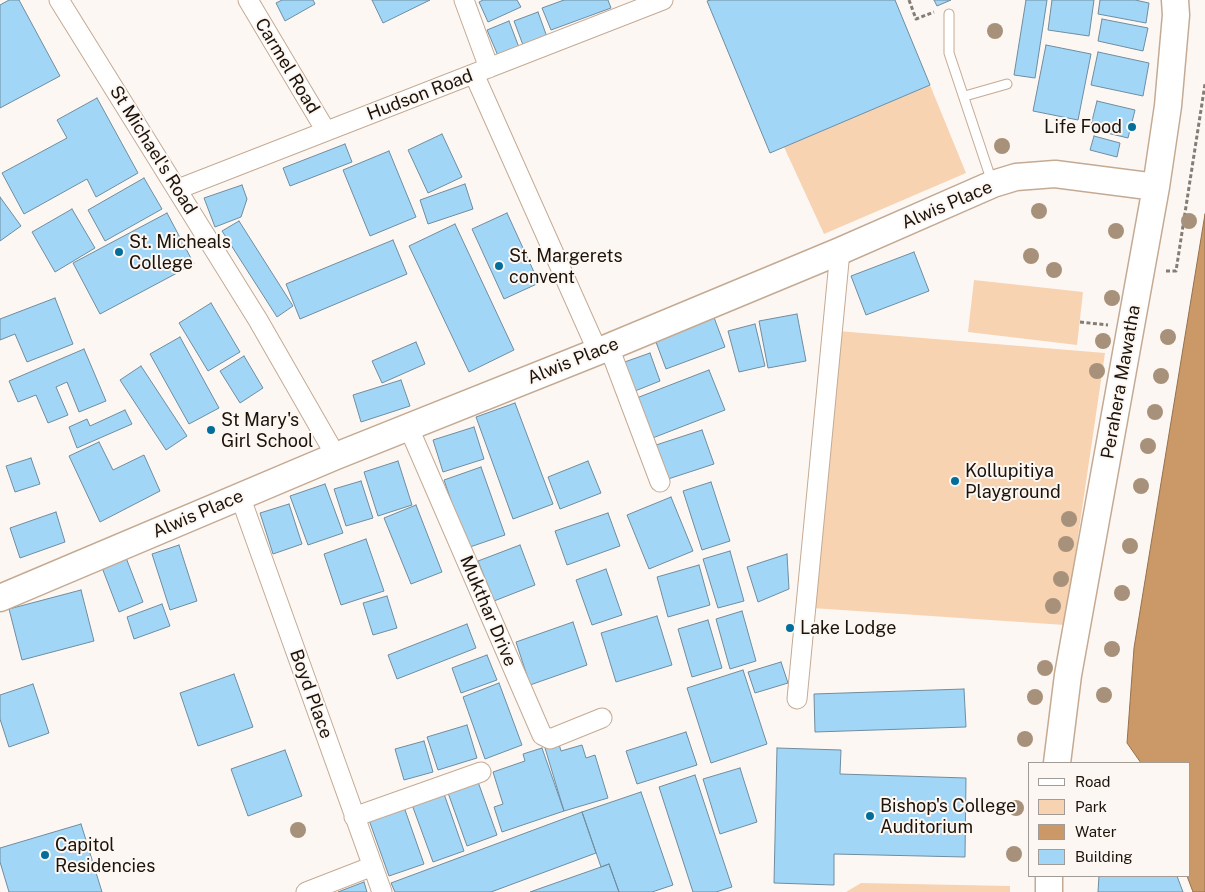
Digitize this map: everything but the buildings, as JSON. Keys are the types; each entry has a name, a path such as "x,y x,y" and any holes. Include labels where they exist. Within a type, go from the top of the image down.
{"street":[{"name":"St Michael's Road","path":"59,0 258,320 336,456"},
{"name":"Carmel Road","path":"248,0 326,131"},
{"path":"464,0 481,71 660,482"},
{"name":"Perahera Mawatha","path":"1056,762 1068,675 1156,187 1168,106 1176,15 1175,0"},
{"name":"Hudson Road","path":"178,189 657,1"},
{"name":"Alwis Place","path":"0,598 408,426 604,350 840,251 993,184 1016,177 1055,174 1156,187"},
{"path":"798,699 840,251"},
{"name":"Mukthar Drive","path":"408,426 542,735 550,739 602,718"},
{"name":"Boyd Place","path":"240,496 382,892"},
{"path":"354,817 481,772"},
{"path":"306,892 373,866"},
{"path":"1049,877 1049,892"}],"lane":[{"path":"949,14 949,53 993,184"},
{"path":"965,96 1006,84"}],"path":[{"path":"909,0 916,19 947,8 949,14"},
{"path":"1164,264 1162,272 1176,271 1205,84"}],"green space":[{"path":"930,85 966,173 824,234 784,147"},
{"path":"974,280 1083,292 1077,345 968,332"},
{"name":"Kollupitiya Playground","path":"838,331 1105,353 1065,625 812,608"},
{"path":"861,883 1010,886 1010,892 846,892"}],"water":[{"path":"1205,214 1205,892 1193,892 1187,877 1190,877 1190,762 1140,762 1127,743 1134,648"}],"place":[{"name":"Life Food","path":"1132,127"},
{"name":"St. Micheals College","path":"119,252"},
{"name":"St. Margerets convent","path":"499,266"},
{"name":"St Mary's Girl School","path":"211,430"},
{"name":"Kollupitiya Playground","path":"955,481"},
{"name":"Lake Lodge","path":"790,628"},
{"name":"Bishop's College Auditorium","path":"870,816"},
{"name":"Capitol Residencies","path":"45,855"}]}
